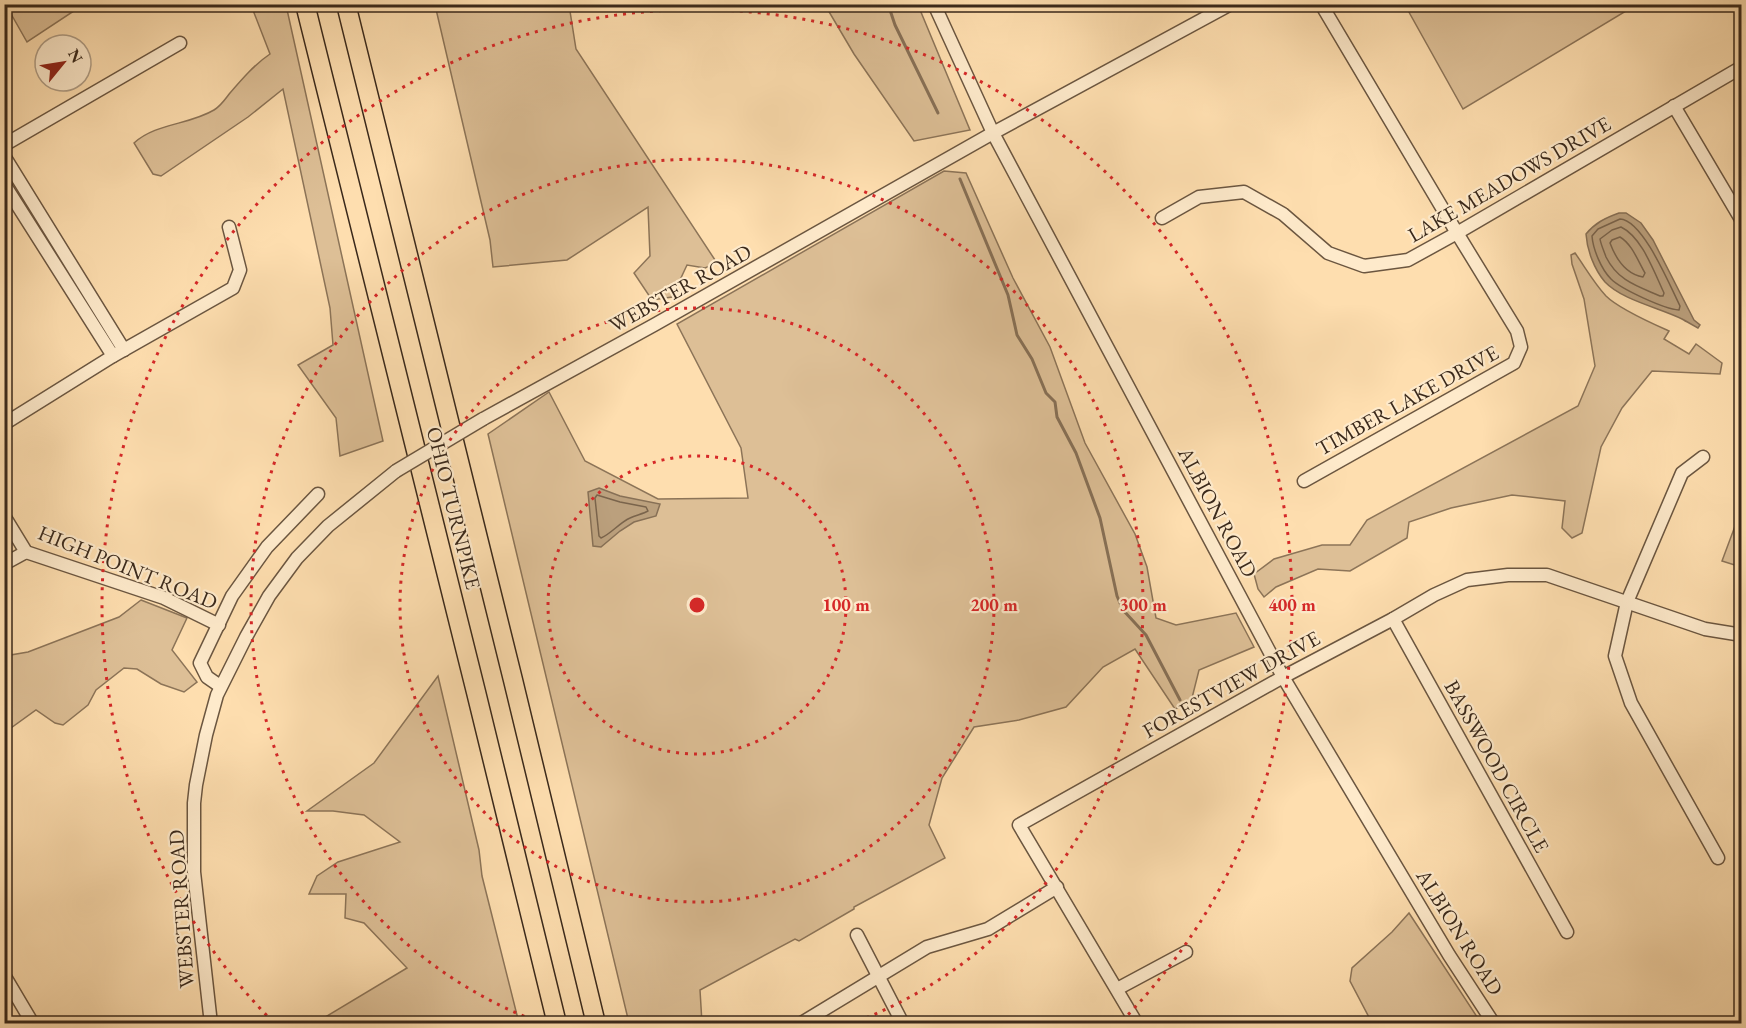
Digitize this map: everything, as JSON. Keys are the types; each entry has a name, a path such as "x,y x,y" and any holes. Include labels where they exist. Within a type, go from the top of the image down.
{"highway":[{"name":"OHIO TURNPIKE","path":"305,4 557,1023"},
{"name":"OHIO TURNPIKE","path":"346,4 596,1023"}],"street":[{"name":"ALBION ROAD","path":"934,4 993,133 1283,676 1449,955 1494,1023"},
{"name":"WEBSTER ROAD","path":"211,1023 194,872 194,803 206,735 220,686 269,596 297,558 328,526 396,471 483,419 648,329 993,133 1232,4"},
{"name":"TIMBER LAKE DRIVE","path":"1304,481 1515,363 1521,347 1517,331 1321,4"},
{"path":"4,145 180,43"},
{"name":"LAKE MEADOWS DRIVE","path":"1162,218 1199,197 1244,192 1283,214 1328,253 1364,266 1408,260 1742,67"},
{"path":"1674,106 1742,220"},
{"path":"4,156 124,350"},
{"path":"4,184 112,356"},
{"path":"4,424 112,356 234,288 240,270 229,227"},
{"path":"1703,457 1682,473 1627,602 1615,656 1631,702 1718,858"},
{"path":"220,686 207,677 200,663 232,596 267,547 318,494"},
{"name":"HIGH POINT ROAD","path":"4,516 26,552 164,598 219,625"},
{"path":"4,564 26,552"},
{"name":"FORESTVIEW DRIVE","path":"1057,887 1020,825 1283,676 1393,620 1434,595 1467,580 1508,575 1547,575 1705,629 1742,635"},
{"name":"BASSWOOD CIRCLE","path":"1393,620 1567,932"},
{"path":"800,1023 927,947 988,929 1057,887 1137,1023"},
{"path":"857,935 903,1023"},
{"path":"1117,989 1186,952"},
{"path":"4,975 33,1023"}],"shaded area":[{"path":"6,5 83,5 41,33 33,33 33,38 27,42"},
{"path":"251,5 286,5 383,441 340,456 336,418 298,365 333,345 330,308 283,89 248,117 161,176 153,174 134,143 152,132 214,110 259,62 270,54"},
{"path":"435,5 569,5 576,49 717,263 705,268 687,265 672,297 652,300 634,273 650,256 648,207 567,260 493,267 490,240"},
{"path":"825,5 918,5 970,130 914,141 854,54"},
{"path":"1405,5 1636,5 1463,109"},
{"path":"944,171 966,173 1013,278 1050,347 1085,443 1135,534 1147,567 1156,618 1176,625 1236,613 1254,647 1199,670 1191,702 1175,709 1135,649 1103,667 1066,707 1019,720 974,727 942,778 929,825 945,858 854,907 799,941 795,939 700,990 702,1023 629,1023 488,434 549,392 585,461 658,499 748,498 741,448 677,324"},
{"path":"1575,253 1598,286 1612,301 1669,331 1664,339 1689,354 1696,344 1722,363 1720,374 1652,371 1622,408 1601,447 1582,533 1572,538 1562,528 1565,501 1512,495 1451,508 1409,522 1407,538 1350,571 1318,569 1276,587 1264,597 1258,589 1254,574 1274,559 1322,545 1350,545 1367,520 1578,406 1595,366 1584,299 1572,264 1571,255"},
{"path":"1741,510 1741,567 1722,561"},
{"path":"141,600 187,618 172,650 197,682 184,692 161,684 137,669 124,668 96,690 88,705 63,725 55,723 36,710 11,728 5,739 5,656 28,652 119,617"},
{"path":"438,676 479,850 482,876 519,1023 323,1023 322,1019 407,968 364,923 345,918 346,894 309,894 317,876 338,862 400,842 364,815 333,811 307,811 374,763"},
{"path":"1409,913 1481,1023 1372,1023 1350,981 1352,968 1392,932"}],"water":[{"path":"1619,213 1626,213 1641,223 1653,240 1694,320 1700,325 1698,328 1621,294 1601,277 1592,259 1586,234 1601,221"},
{"path":"599,488 620,496 660,504 656,516 634,522 601,547 593,546 588,492"}],"waterway":[{"path":"888,4 895,25 938,113"},
{"path":"960,179 1008,295 1017,335 1032,359 1046,393 1055,402 1057,417 1076,453 1100,518 1117,596 1123,610 1146,635 1180,700"}]}
